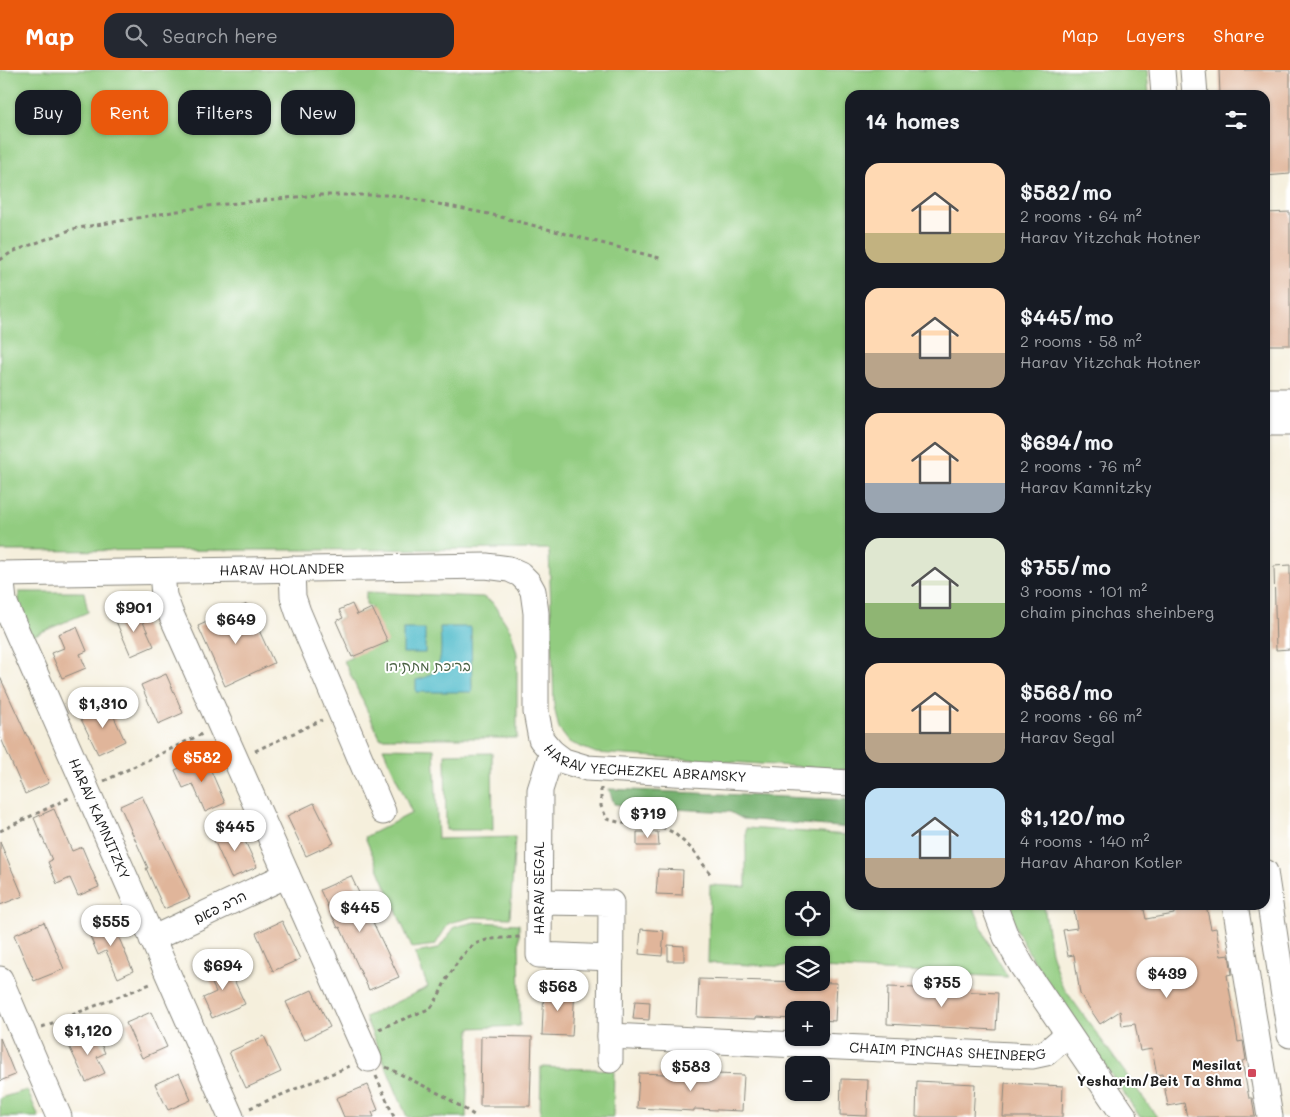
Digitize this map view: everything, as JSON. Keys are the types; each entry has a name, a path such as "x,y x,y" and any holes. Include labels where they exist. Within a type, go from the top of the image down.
{"street":[{"path":"1162,70 1164,90"},
{"path":"1193,70 1195,90"},
{"path":"1270,401 1290,401"},
{"path":"1270,423 1290,423"},
{"name":"HARAV HOLANDER","path":"0,574 486,566 509,569 520,574 528,582 532,591 536,613"},
{"path":"292,569 293,597 298,612 383,812"},
{"path":"162,572 164,596 170,612 364,1048"},
{"name":"HARAV KAMNITZKY","path":"0,574 4,601 10,616 231,1116"},
{"name":"HARAV YECHEZKEL ABRAMSKY","path":"536,613 536,712 541,739 564,762 587,768 845,783"},
{"name":"HARAV SEGAL","path":"552,752 540,790 539,954 611,958"},
{"name":"הרב פאם","path":"152,939 287,875"},
{"path":"539,902 611,903 611,958"},
{"path":"1270,905 1290,1036"},
{"path":"996,910 1006,936 1022,966 1125,1117"},
{"path":"1236,910 1270,1117"},
{"name":"CHAIM PINCHAS SHEINBERG","path":"611,958 610,1048 1032,1056 1046,1053 1068,1034"},
{"path":"0,979 58,1117"}],"path":[{"path":"0,260 12,252 74,229 207,206 318,195 392,195 489,214 663,258"},
{"path":"236,760 340,712"},
{"path":"0,831 220,725"},
{"path":"600,768 602,806 607,819 622,823 658,825 674,833 693,850 711,874"},
{"path":"231,1116 364,1048 431,1008 461,957 474,944 490,939 539,936"},
{"path":"24,1034 169,976"},
{"path":"364,1048 394,1117"},
{"path":"364,1048 477,1117"}],"green space":[{"path":"0,70 1147,70 1149,90 845,90 845,770 596,753 569,742 559,729 554,706 549,549 0,551"},
{"path":"19,592 84,592 88,612 30,637 19,606"},
{"name":"בריכת מתתיהו","path":"366,592 483,597 492,602 511,631 517,653 517,738 380,738 344,661 352,657 336,621 343,618 339,610 357,615 372,608 366,604"},
{"path":"383,748 434,749 438,839 515,837 510,918 473,917 449,923 435,945 412,948 365,837 412,813"},
{"path":"492,753 493,830 446,830 445,754"},
{"path":"609,789 845,800 845,828 743,819 730,812 633,807 614,804"},
{"path":"746,828 845,835 845,910 975,910 989,945 1008,977 830,968 830,946 785,946 785,967 708,963 710,885 746,887"},
{"path":"1010,910 1045,910 1051,952 1061,984 1157,1117 1140,1117 1033,960 1017,931"},
{"path":"475,922 519,924 520,1026 470,1028 467,1117 407,1117 365,1017 428,987 415,953 438,949 455,927"},
{"path":"541,1067 614,1070 613,1117 540,1117"},
{"path":"27,1090 39,1117 0,1117 0,1098"}],"water":[{"path":"440,627 471,627 472,692 416,692 416,680 433,673 440,660"},
{"path":"403,629 425,629 425,653 403,653"}],"building":[{"path":"1219,70 1290,70 1290,174 1270,176 1270,90 1220,90"},
{"path":"1290,212 1290,345 1270,345 1270,213"},
{"path":"1290,565 1290,649 1276,650 1274,566"},
{"path":"247,604 274,663 225,686 198,626"},
{"path":"352,604 357,615 372,608 388,642 352,657 336,621 343,618 339,610"},
{"path":"137,609 154,646 131,656 115,619"},
{"path":"77,627 87,651 80,654 86,668 62,678 51,653 64,648 58,634"},
{"path":"166,674 183,713 158,724 141,685"},
{"path":"0,677 49,783 25,794 0,736"},
{"path":"108,704 125,741 98,754 80,717"},
{"path":"205,757 225,803 205,812 193,784 183,788 175,770"},
{"path":"142,796 190,898 164,909 120,806"},
{"path":"314,803 334,843 306,856 287,816"},
{"path":"54,809 72,851 82,847 99,887 78,896 70,878 57,884 48,862 52,860 34,818"},
{"path":"238,826 257,867 231,878 213,838"},
{"path":"637,832 658,832 659,846 637,846"},
{"path":"0,842 23,896 0,905"},
{"path":"658,869 683,870 682,895 656,894"},
{"path":"351,876 399,977 369,990 340,927 338,928 320,890"},
{"path":"1074,910 1144,910 1146,919 1174,914 1174,910 1207,910 1211,929 1216,928 1221,956 1229,955 1232,974 1227,975 1238,1042 1243,1041 1246,1060 1242,1061 1249,1098 1252,1098 1255,1117 1187,1117 1184,1103 1168,1106 1162,1074 1157,1075 1152,1049 1140,1051 1135,1024 1122,1026 1120,1011 1100,1024 1080,994 1074,955 1068,956 1063,930 1077,928"},
{"path":"111,919 133,971 118,978 106,951 98,955 87,929"},
{"path":"282,921 300,959 273,971 256,933"},
{"path":"44,922 64,969 34,981 14,935"},
{"path":"641,929 664,931 662,956 639,954"},
{"path":"668,945 684,946 684,961 668,961"},
{"path":"225,960 245,1004 212,1018 203,998 216,992 205,969"},
{"path":"699,979 785,981 785,991 830,991 830,983 837,983 835,1021 830,1021 830,1001 785,1001 785,1019 697,1017"},
{"path":"888,987 998,993 996,1030 887,1024"},
{"path":"544,988 575,990 572,1036 542,1035"},
{"path":"312,990 330,1027 304,1040 286,1002"},
{"path":"635,1001 650,1002 649,1020 633,1019"},
{"path":"151,1012 167,1047 142,1058 126,1023"},
{"path":"95,1031 105,1053 97,1057 105,1073 86,1082 68,1044"},
{"path":"264,1036 281,1072 246,1088 229,1052"},
{"path":"481,1036 532,1037 530,1106 480,1106"},
{"path":"0,1038 15,1075 0,1081"},
{"path":"179,1073 191,1100 168,1110 155,1084"},
{"path":"639,1073 716,1076 716,1074 744,1075 742,1111 637,1108"},
{"path":"841,1079 868,1080 867,1116 840,1115"},
{"path":"917,1081 975,1084 973,1117 916,1117"},
{"path":"1005,1083 1063,1086 1062,1117 1003,1117"},
{"path":"368,1085 378,1110 372,1112 374,1117 344,1117 336,1098"}],"place":[{"name":"Mesilat Yesharim/Beit Ta Shma","path":"1252,1073"}]}
